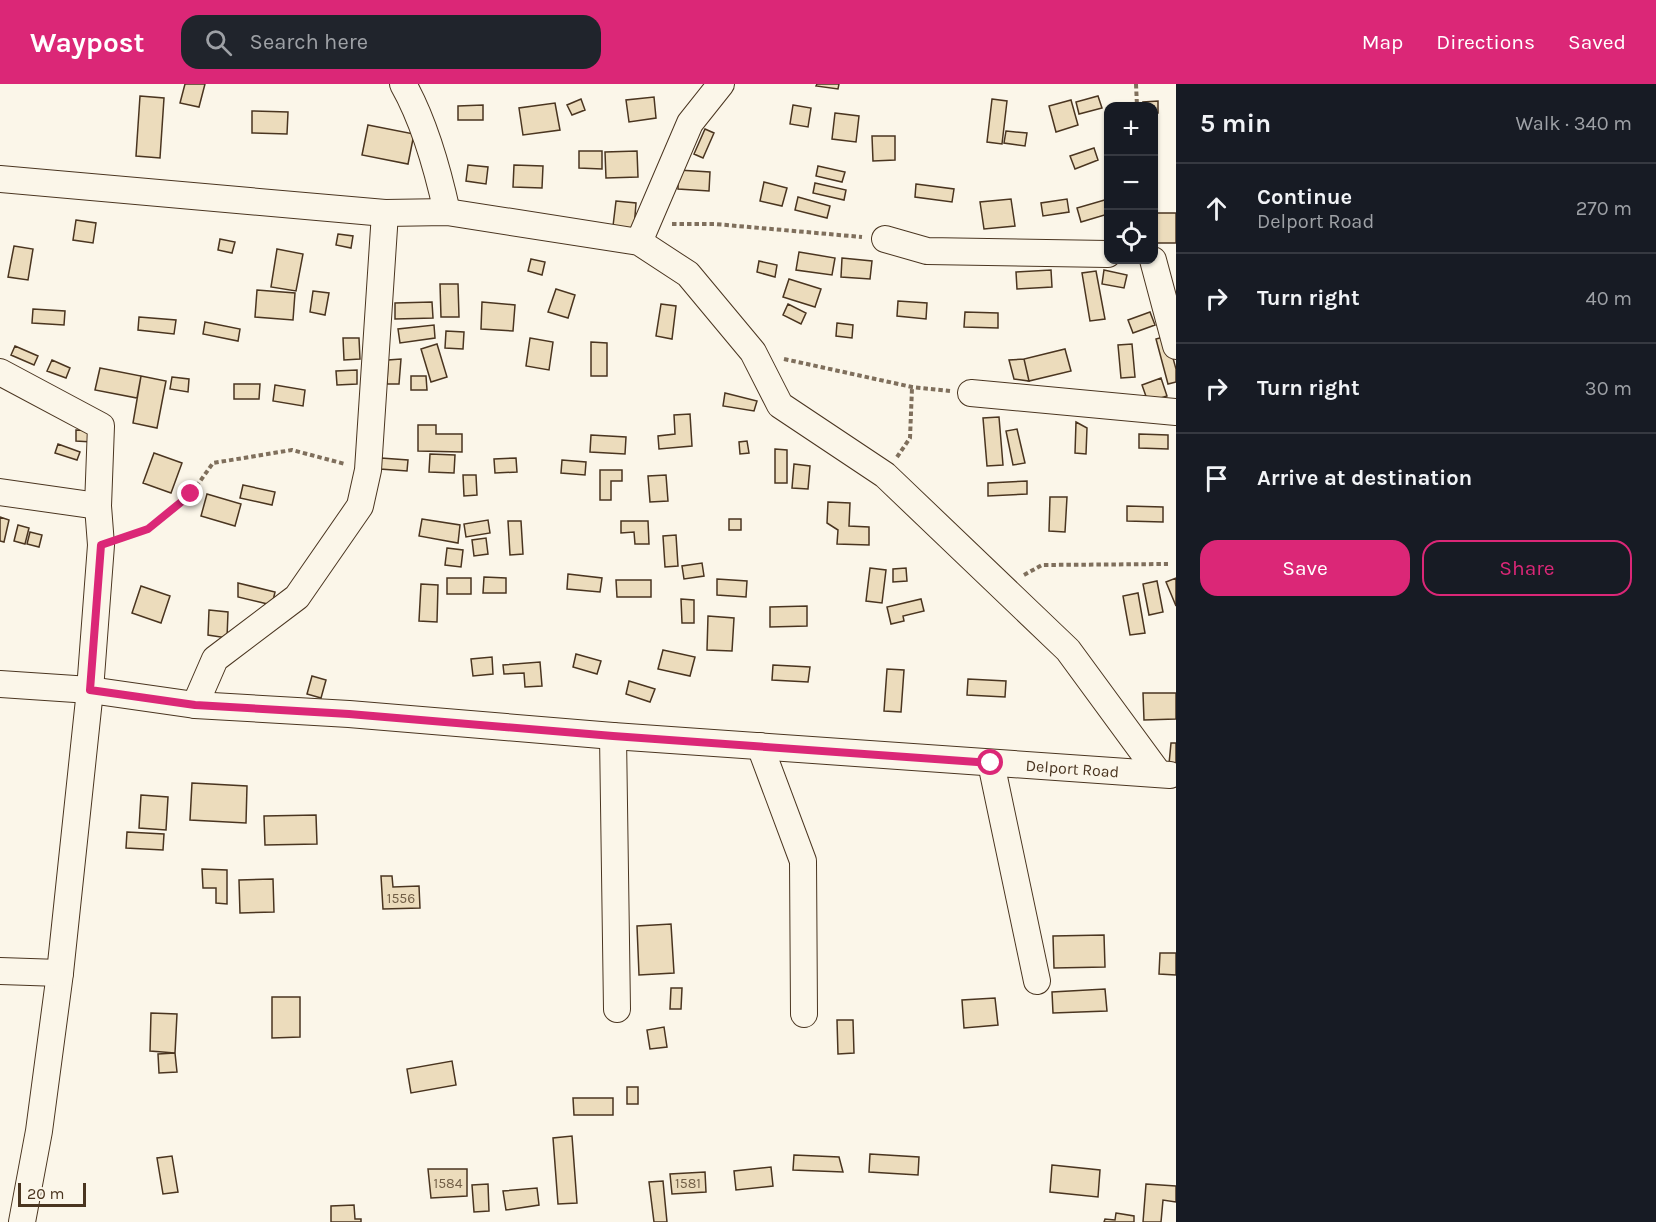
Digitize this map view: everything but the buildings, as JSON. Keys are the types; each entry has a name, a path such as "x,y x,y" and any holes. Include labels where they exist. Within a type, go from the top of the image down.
{"street":[{"path":"403,84 410,96 428,147 447,212"},
{"path":"644,232 690,123 721,84"},
{"path":"0,179 385,213 447,212 644,232 688,274 753,352 780,405 885,475 1003,586 1068,650 1168,775"},
{"path":"195,705 215,659 297,597 360,506 368,470 385,213"},
{"path":"885,239 927,251 1104,254"},
{"path":"1154,264 1176,346"},
{"path":"0,372 101,426 98,506 101,545 90,690 60,973 39,1131 22,1222"},
{"path":"972,393 1176,412"},
{"path":"0,492 98,506"},
{"name":"Delport Road","path":"0,684 90,690 195,705 349,714 613,736 1168,775"},
{"path":"613,736 617,1009"},
{"path":"760,746 803,861 804,1014"},
{"path":"991,763 1037,981"},
{"path":"0,971 60,973"}],"path":[{"path":"1136,84 1137,102"},
{"path":"644,232 716,224 885,239"},
{"path":"753,352 912,387 972,393"},
{"path":"885,475 910,438 912,387"},
{"path":"101,545 148,529 191,494 213,463 292,450 368,470"},
{"path":"1003,586 1042,565 1168,564"}],"route":[{"path":"191,494 148,529 101,545 90,690 195,705 349,714 613,736 991,763"}]}
